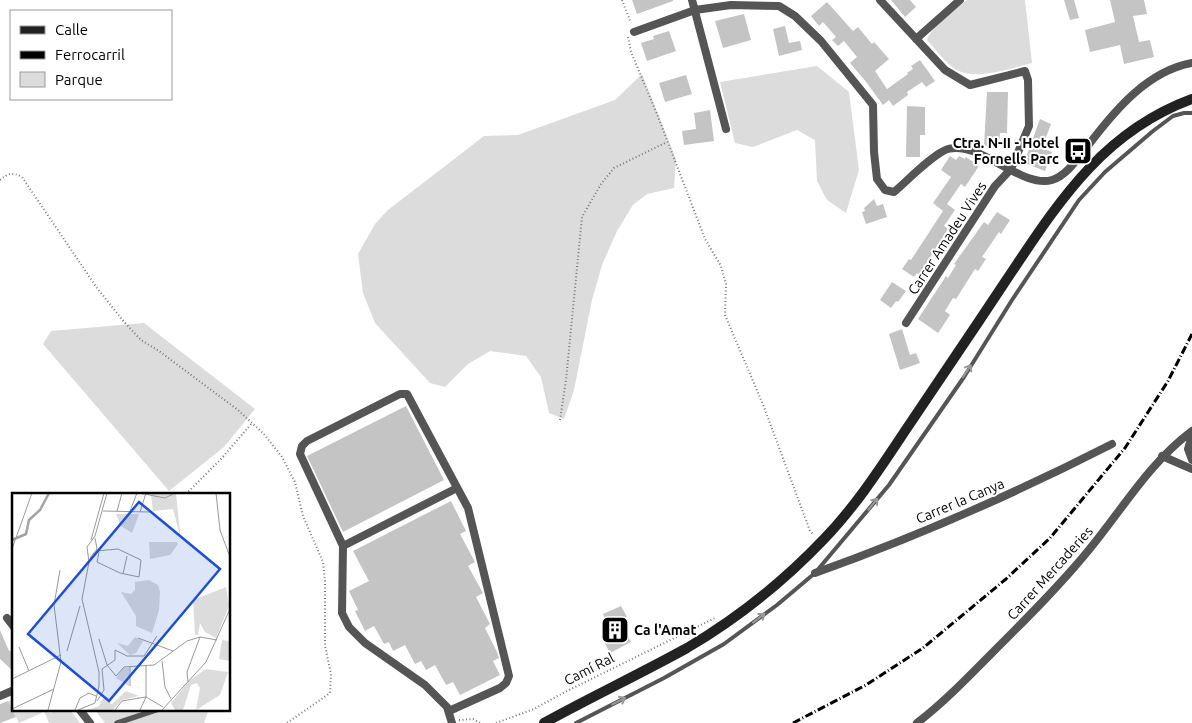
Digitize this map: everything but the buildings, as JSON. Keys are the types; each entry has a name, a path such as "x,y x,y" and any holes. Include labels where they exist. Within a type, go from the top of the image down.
{"main road":[{"path":"544,723 664,660 712,632 767,593 821,542 877,473 1047,221 1077,180 1118,140 1155,116 1192,99"},
{"path":"1171,108 1192,107"}],"street":[{"path":"692,0 726,128"},
{"path":"880,0 916,39 960,0"},
{"path":"634,32 696,10 731,5 779,6 796,16 820,41 873,106 874,152 877,179 885,190 894,192 934,158 948,149 966,148 1032,179 1044,181 1060,176 1081,154 1111,116 1153,78 1176,66 1192,63"},
{"name":"Carrer Amadeu Vives","path":"906,322 995,186 1011,169 1029,126 1028,80 1025,71 970,86 945,70 916,39"},
{"path":"449,711 500,688 506,683 509,676 468,508 407,394 400,394 307,441 302,446 300,454 344,546 342,613 349,627 372,648 424,685 447,707 452,722"},
{"name":"Carrer Mercaderies","path":"917,723 976,669 1057,585 1091,547 1162,456 1192,431"},
{"path":"1192,436 1188,449 1192,460"},
{"name":"Carrer la Canya","path":"815,573 988,503 1052,475 1112,444"},
{"path":"1162,456 1192,469"},
{"path":"344,546 457,488"},
{"path":"7,618 12,624"},
{"path":"0,696 12,691"},
{"path":"80,710 90,723"},
{"path":"117,723 156,710"}],"lane":[{"path":"576,723 672,674 717,648 745,629 815,573 889,485 964,376 1079,200 1105,172 1153,131 1173,116 1192,112"}],"path":[{"path":"622,0 634,32 628,38 631,52 668,141 705,239 720,266 726,284 726,314 764,407 810,531 821,542"},
{"path":"560,420 566,380 582,217 601,184 614,168 668,141"},
{"path":"0,180 7,174 12,173 22,177 97,288 131,330 252,422 278,452 290,472 296,486 303,516 323,562 325,582 325,646 330,674 330,693 286,723"},
{"path":"187,493 221,459 252,422"},
{"name":"Camí Ral","path":"496,723 534,709 717,616"},
{"path":"452,722 473,719 480,723"}],"green space":[{"path":"967,0 1025,0 1032,63 984,74 974,74 957,70 945,61 927,40 939,24"},
{"path":"817,66 849,92 859,170 846,213 827,200 817,181 815,140 797,130 753,147 735,143 720,82"},
{"path":"642,74 676,159 674,188 647,194 633,205 617,231 602,265 592,300 574,390 564,419 549,413 541,377 526,356 490,351 468,364 445,387 430,383 375,323 363,293 358,254 375,224 388,210 484,136 518,135 615,100"},
{"path":"144,323 255,409 224,447 169,491 43,344 51,331"},
{"path":"12,699 12,709 8,701"},
{"path":"12,710 40,710 42,713 19,723"},
{"path":"48,710 50,713 57,710 70,710 80,723 49,723 44,711"},
{"path":"95,710 209,710 204,723 105,723"}],"railway":[{"path":"793,723 866,685 923,648 1006,579 1050,538 1125,448 1168,381 1192,334"}],"place":[{"name":"Ctra. N-II - Hotel Fornells Parc","path":"1078,151"},
{"name":"Ca l'Amat","path":"615,630"}]}
